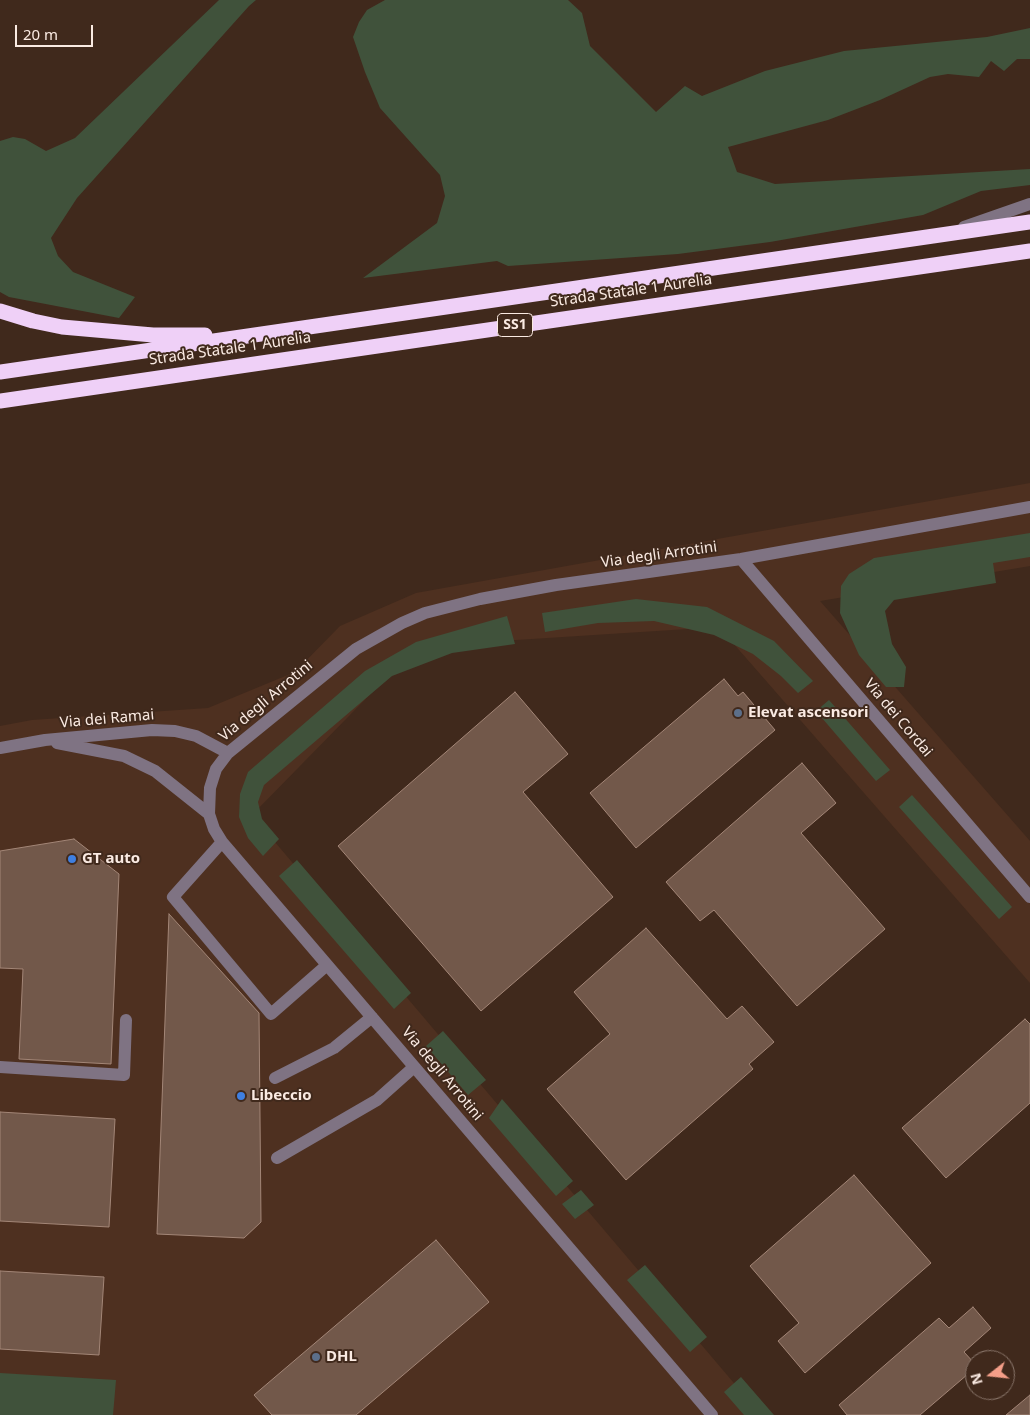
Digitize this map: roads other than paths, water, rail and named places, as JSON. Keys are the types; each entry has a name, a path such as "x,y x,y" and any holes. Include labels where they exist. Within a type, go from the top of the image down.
{"highway":[{"name":"Strada Statale 1 Aurelia","path":"0,372 1030,222"},
{"name":"Strada Statale 1 Aurelia","path":"0,401 1030,250"},
{"path":"0,310 34,321 62,327 102,331 153,335 262,334"}],"street":[{"path":"944,235 1030,204"},
{"name":"Via degli Arrotini","path":"712,1415 222,842 214,829 209,814 210,788 216,769 228,753 356,649 402,623 425,613 556,585 741,559 1030,507"},
{"name":"Via dei Cordai","path":"741,559 1030,897"},
{"name":"Via dei Ramai","path":"0,748 45,740 152,730 175,731 196,736 228,753"},
{"name":"Via dei Ramai","path":"45,740 124,756 155,771 209,814"},
{"path":"222,842 173,897 271,1014 327,965"},
{"path":"275,1078 334,1048 372,1017"},
{"path":"0,1067 124,1075 126,1020"},
{"path":"277,1158 377,1100 414,1067"}],"place":[{"name":"Elevat ascensori","path":"738,713"},
{"name":"GT auto","path":"72,859"},
{"name":"Libeccio","path":"241,1096"},
{"name":"DHL","path":"316,1357"}]}
